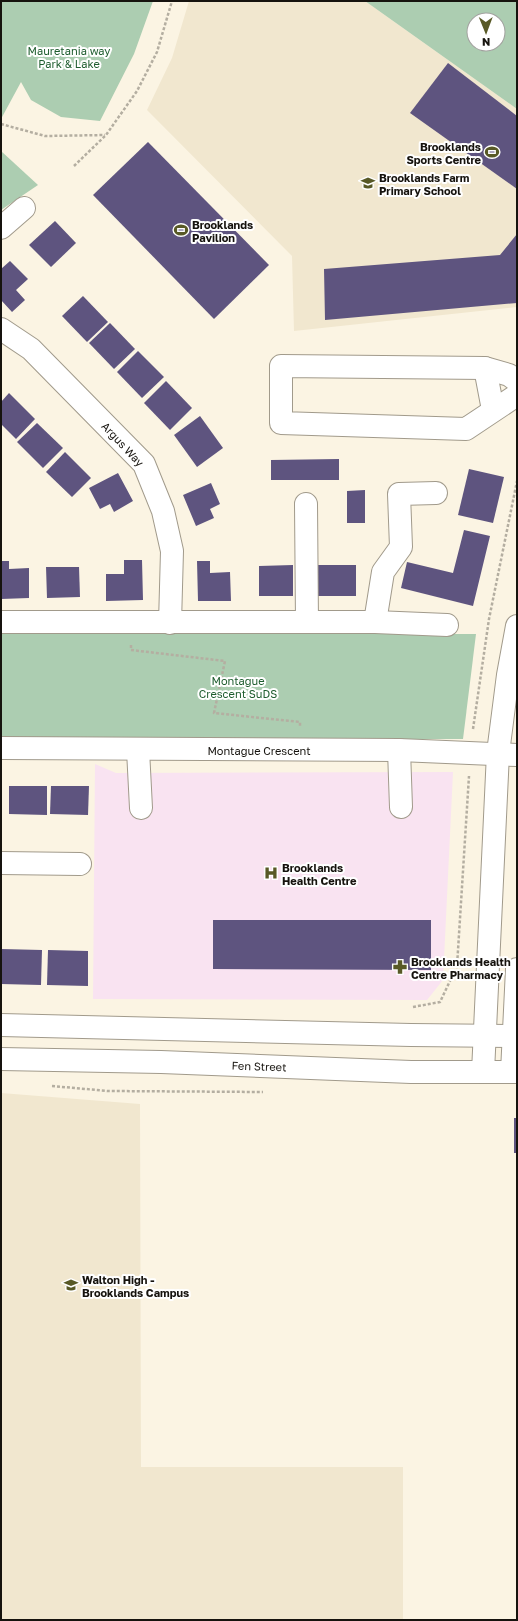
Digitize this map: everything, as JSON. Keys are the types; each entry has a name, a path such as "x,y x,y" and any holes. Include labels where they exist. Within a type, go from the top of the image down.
{"street":[{"path":"1,228 24,208"},
{"name":"Argus Way","path":"1,330 32,349 144,464 163,511 172,551 170,623"},
{"path":"517,381 509,375 485,368 281,366 282,423 466,429 493,410 517,396"},
{"path":"485,368 493,410"},
{"path":"374,622 383,572 401,547 399,494 436,493"},
{"path":"306,504 307,622"},
{"path":"1,622 374,622 447,625"},
{"path":"483,1072 484,1035 508,754 517,626"},
{"name":"Montague Crescent","path":"1,748 138,750 399,750 508,754"},
{"path":"138,750 141,808"},
{"path":"399,750 401,807"},
{"path":"1,863 80,864"},
{"path":"514,1072 517,969"},
{"path":"1,1025 411,1035 515,1036"},
{"name":"Fen Street","path":"1,1059 161,1062 411,1072 514,1072"}],"path":[{"path":"74,166 106,135 136,91 157,52 172,1"},
{"path":"1,124 45,136 106,135"},
{"path":"130,622 131,650 225,661 214,713"}],"shaded area":[{"name":"Brooklands Farm Primary School","path":"189,1 365,1 517,109 517,307 294,331 292,256 147,110 172,58"},
{"name":"Brooklands Health Centre","path":"95,764 116,773 453,772 443,980 427,1000 93,999"},
{"name":"Walton High - Brooklands Campus","path":"1,1093 140,1104 141,1467 403,1467 403,1620 1,1620"}],"green space":[{"name":"Mauretania way Park & Lake","path":"1,1 153,1 134,54 100,121 61,117 31,100 21,82 1,119"},
{"path":"365,1 517,1 517,109"},
{"path":"1,151 38,185 1,210"},
{"name":"Montague Crescent SuDS","path":"1,634 476,634 463,739 1,740"}],"building":[{"name":"Brooklands Sports Centre","path":"448,63 517,116 517,189 410,113"},
{"name":"Brooklands Pavilion","path":"148,142 269,265 214,319 93,195"},
{"path":"55,221 76,243 51,267 29,245"},
{"path":"517,234 517,303 325,320 324,269 500,255"},
{"path":"10,261 28,279 16,290 25,300 12,312 1,300 1,269"},
{"path":"83,296 108,322 87,342 62,316"},
{"path":"110,323 135,349 114,369 89,343"},
{"path":"138,351 164,377 142,398 117,372"},
{"path":"166,381 192,408 170,430 144,403"},
{"path":"9,393 35,419 16,439 1,424 1,402"},
{"path":"200,416 223,448 197,467 174,435"},
{"path":"37,423 63,448 43,468 17,442"},
{"path":"65,452 91,478 72,497 46,472"},
{"path":"339,459 339,480 271,480 271,460"},
{"path":"469,469 504,477 493,523 458,515"},
{"path":"118,473 133,501 114,512 110,504 100,509 89,488"},
{"path":"211,483 220,504 210,509 214,518 196,526 183,495"},
{"path":"365,490 365,523 347,523 347,491"},
{"path":"464,530 490,536 473,606 401,588 407,562 453,573"},
{"path":"124,560 142,560 143,600 106,601 106,574 124,574"},
{"path":"1,561 9,561 9,569 29,568 29,598 1,599"},
{"path":"197,561 210,561 210,573 230,572 231,601 198,601"},
{"path":"293,565 293,596 259,596 259,566"},
{"path":"317,565 356,565 356,596 317,596"},
{"path":"46,567 79,567 80,597 47,598"},
{"path":"9,786 47,786 47,815 9,814"},
{"path":"51,786 89,786 88,815 50,814"},
{"path":"213,920 431,920 431,970 213,969"},
{"path":"1,949 42,950 41,985 1,984"},
{"path":"48,950 88,951 88,986 47,985"},
{"path":"514,1118 517,1118 517,1153 514,1153"}],"place":[{"name":"Brooklands Sports Centre","path":"492,152"},
{"name":"Brooklands Farm Primary School","path":"368,183"},
{"name":"Brooklands Pavilion","path":"181,230"},
{"name":"Brooklands Health Centre","path":"271,873"},
{"name":"Brooklands Health Centre Pharmacy","path":"400,967"},
{"name":"Walton High - Brooklands Campus","path":"71,1285"}]}
